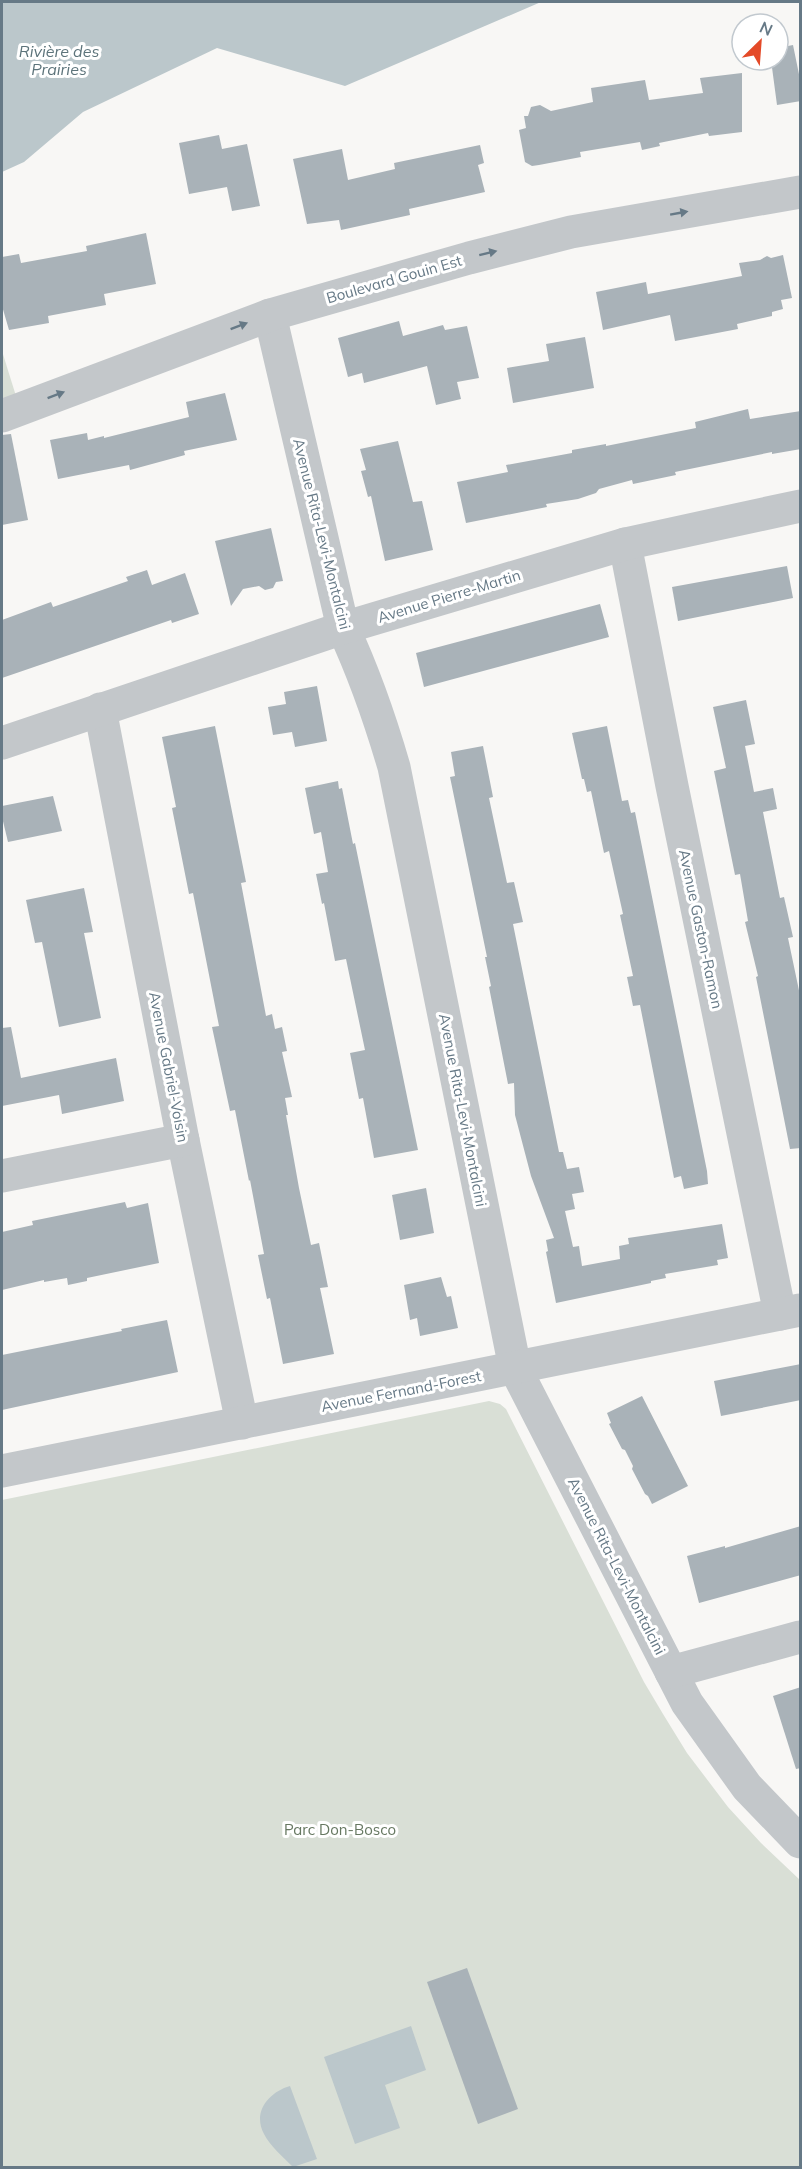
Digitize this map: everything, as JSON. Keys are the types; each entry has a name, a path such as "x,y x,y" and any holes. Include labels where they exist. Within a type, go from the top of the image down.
{"street":[{"name":"Boulevard Gouin Est","path":"2,416 270,315 469,258 572,232 801,192"},
{"name":"Avenue Rita-Levi-Montalcini","path":"270,315 343,628 357,658 394,767 515,1368 687,1703 747,1787 801,1842"},
{"name":"Avenue Pierre-Martin","path":"2,743 343,628 625,544 801,506"},
{"name":"Avenue Gaston-Ramon","path":"625,544 672,786 790,1312"},
{"name":"Avenue Gabriel-Voisin","path":"100,709 183,1140 242,1423"},
{"path":"2,1176 183,1140"},
{"name":"Avenue Fernand-Forest","path":"2,1471 790,1312"},
{"path":"671,1672 801,1637"}],"green space":[{"path":"2,351 20,409 2,416"},
{"name":"Parc Don-Bosco","path":"489,1401 500,1404 506,1409 644,1682 687,1753 728,1807 800,1880 800,2167 2,2168 2,1500"}],"water":[{"name":"Rivière des Prairies","path":"2,2 541,2 345,86 217,48 83,112 24,162 2,172"},
{"path":"411,2026 426,2070 385,2085 400,2128 355,2144 324,2057"},
{"path":"290,2086 317,2159 293,2167 264,2134 260,2118 261,2111 269,2098"}],"building":[{"path":"793,45 801,84 801,101 777,105 773,72 790,72 790,46"},
{"path":"742,73 742,132 709,136 708,133 659,143 660,146 642,150 640,142 580,152 581,157 532,166 525,162 519,130 526,128 524,116 528,116 531,107 540,105 551,111 593,102 591,88 645,80 649,100 703,93 700,78"},
{"path":"219,135 222,149 247,144 260,206 232,211 227,187 189,194 179,143"},
{"path":"480,145 484,163 478,165 485,192 409,209 410,215 341,230 339,220 307,224 293,159 342,149 348,180 395,169 394,163"},
{"path":"146,233 156,284 104,294 106,305 48,316 49,323 9,330 2,306 2,257 19,254 21,263 87,251 86,246"},
{"path":"783,255 792,298 781,300 783,309 772,312 772,316 737,324 738,329 675,341 670,315 603,330 596,292 646,282 648,294 742,276 739,263 760,260 767,256 771,258"},
{"path":"399,321 403,336 443,325 445,330 467,326 479,378 457,382 461,399 436,405 427,366 364,383 362,373 348,377 338,338"},
{"path":"585,337 594,388 513,403 507,368 549,361 546,344"},
{"path":"225,393 237,440 184,451 185,455 130,470 129,465 58,479 50,440 87,433 88,440 104,436 104,438 189,417 186,402"},
{"path":"748,409 750,419 801,411 801,449 772,454 772,452 675,472 676,475 633,484 632,480 599,489 596,493 578,499 546,504 547,507 466,523 457,482 508,472 506,465 572,453 572,450 606,444 606,446 696,428 695,422"},
{"path":"11,434 28,520 2,525 2,435"},
{"path":"398,441 413,502 422,501 433,550 385,561 371,496 368,497 361,471 366,470 360,449"},
{"path":"271,528 283,581 276,582 273,588 265,590 259,586 243,589 231,606 215,541"},
{"path":"787,566 793,598 678,621 672,587"},
{"path":"147,570 152,585 185,573 199,614 172,623 171,620 2,678 2,620 51,602 53,607 128,581 126,577"},
{"path":"600,604 609,637 424,687 416,653"},
{"path":"317,686 327,741 295,747 292,732 273,735 268,707 286,704 284,692"},
{"path":"746,700 755,744 745,746 754,792 773,788 777,809 763,812 780,898 784,897 793,937 788,938 801,1000 801,1148 790,1149 756,977 758,976 745,922 748,921 740,874 735,875 714,771 726,768 713,707"},
{"path":"215,726 246,882 241,883 266,1016 272,1014 275,1029 282,1027 287,1051 282,1052 292,1097 285,1098 288,1115 286,1115 299,1188 311,1245 319,1243 328,1287 320,1288 334,1354 283,1364 270,1298 267,1299 258,1255 264,1254 250,1180 235,1110 230,1111 212,1027 219,1026 193,893 189,894 172,808 176,807 162,737"},
{"path":"607,726 622,801 628,800 631,813 635,812 707,1171 708,1184 684,1189 681,1176 674,1178 640,1005 633,1006 627,977 633,976 620,915 623,914 609,851 604,853 591,791 587,792 584,779 582,779 572,733"},
{"path":"483,746 493,797 489,798 507,883 514,882 523,922 513,924 559,1152 563,1152 567,1169 579,1167 584,1192 572,1194 575,1209 565,1211 573,1247 579,1246 582,1266 620,1259 619,1246 629,1244 628,1238 722,1224 728,1258 717,1260 718,1265 665,1274 666,1278 651,1281 651,1283 556,1303 546,1252 548,1251 546,1240 554,1238 531,1176 515,1115 514,1083 508,1084 489,987 491,986 485,957 487,957 450,777 455,776 451,752"},
{"path":"338,781 339,789 342,788 353,844 355,843 418,1150 374,1158 363,1098 359,1099 350,1053 365,1050 346,959 335,961 316,874 328,872 321,832 314,834 305,788"},
{"path":"53,796 62,831 8,842 2,817 2,806"},
{"path":"84,888 93,932 84,933 101,1018 59,1027 42,942 35,943 26,900"},
{"path":"11,1027 21,1078 116,1058 124,1101 62,1114 59,1095 2,1106 2,1028"},
{"path":"426,1188 434,1233 400,1240 392,1195"},
{"path":"125,1202 127,1208 148,1203 159,1263 87,1278 87,1281 68,1285 67,1278 44,1282 44,1280 2,1290 2,1232 33,1225 32,1221"},
{"path":"441,1277 447,1297 451,1296 458,1328 420,1336 417,1318 410,1320 404,1285"},
{"path":"167,1320 178,1372 2,1410 2,1355"},
{"path":"801,1364 801,1400 721,1416 714,1381"},
{"path":"642,1396 688,1486 652,1504 609,1424 611,1423 607,1413"},
{"path":"801,1526 801,1575 699,1603 687,1556 725,1546 725,1548"},
{"path":"801,1687 801,1768 796,1769 773,1696"},
{"path":"467,1968 518,2109 478,2124 427,1982"}]}
